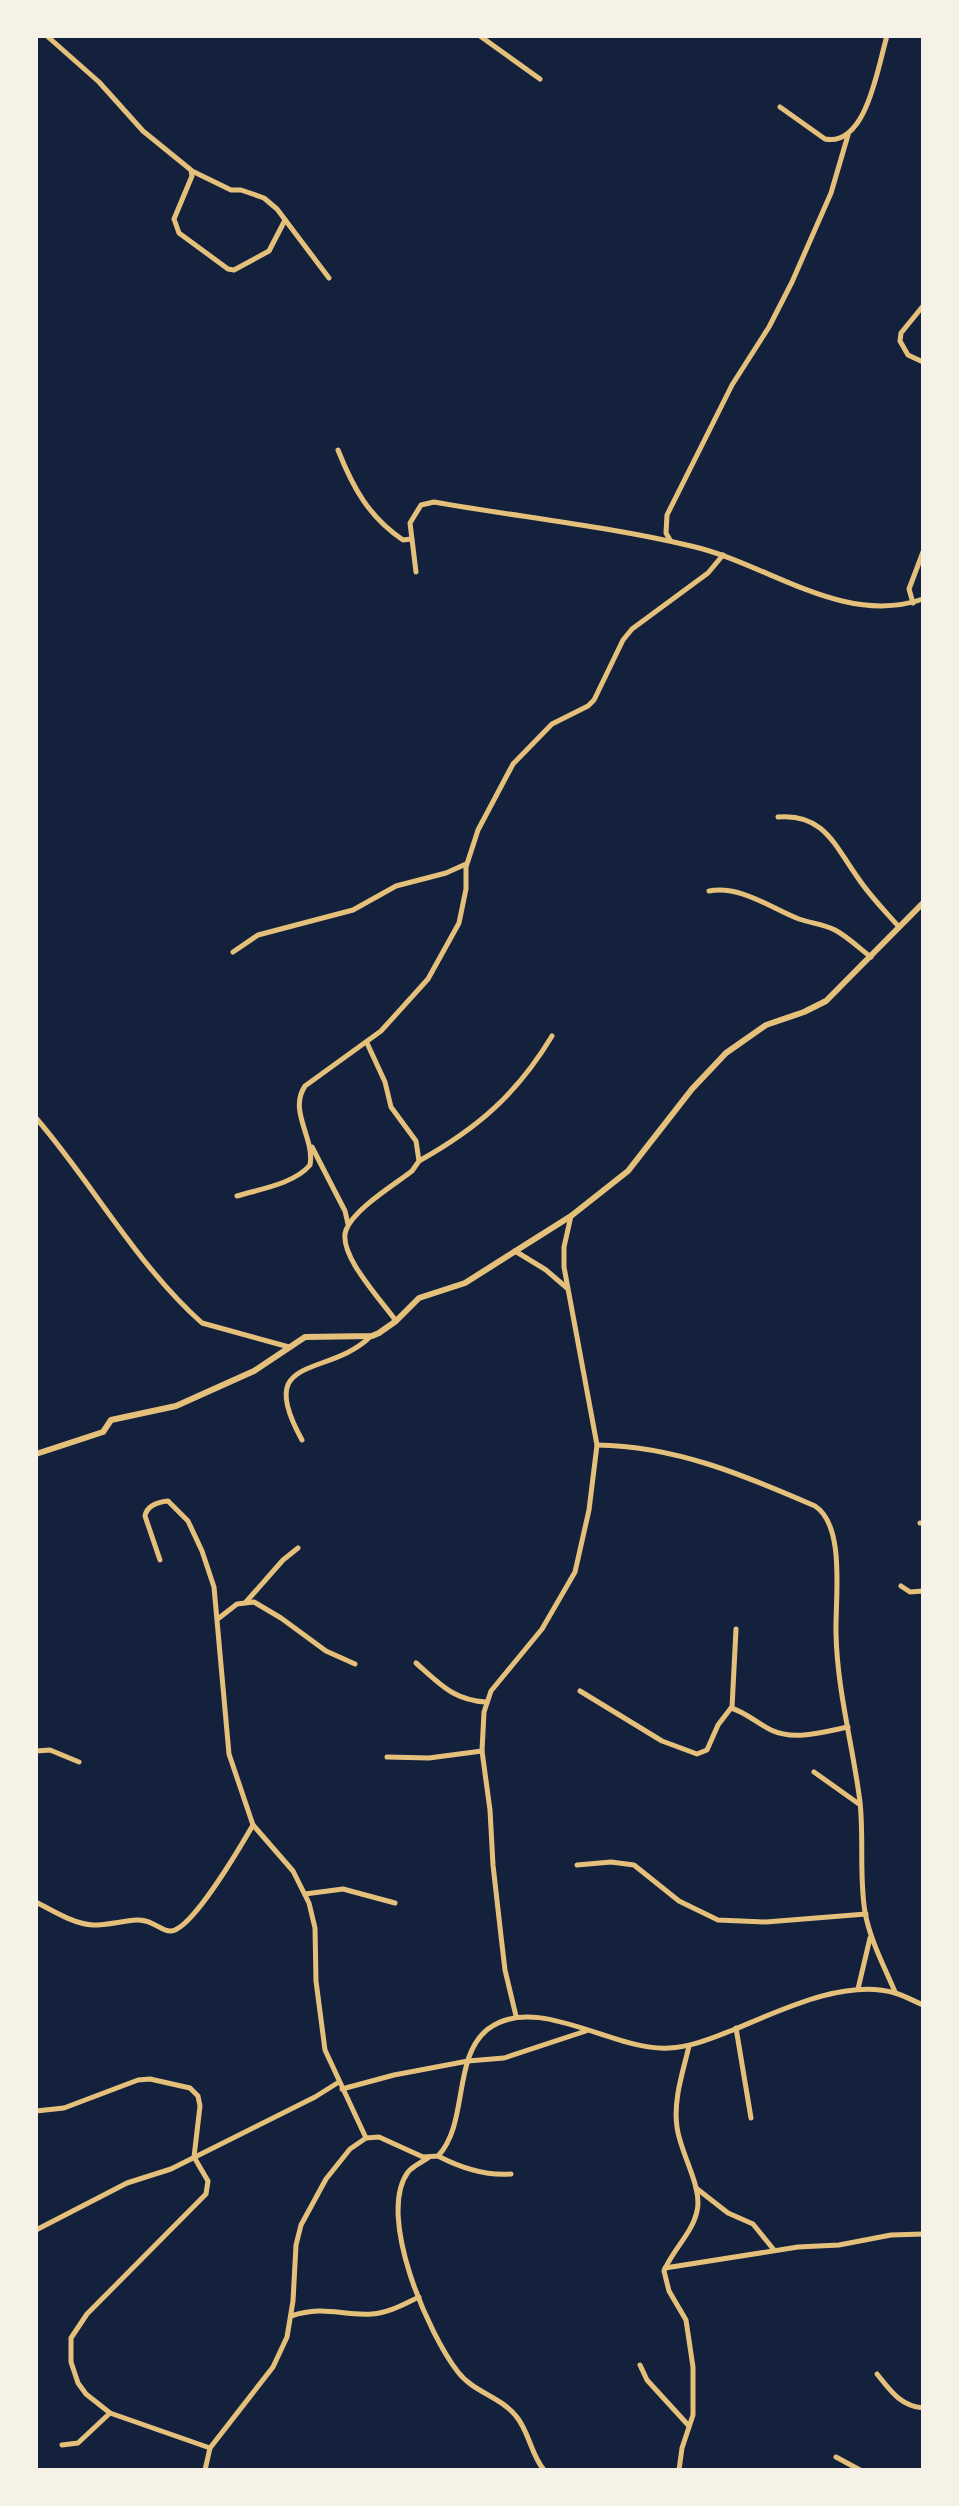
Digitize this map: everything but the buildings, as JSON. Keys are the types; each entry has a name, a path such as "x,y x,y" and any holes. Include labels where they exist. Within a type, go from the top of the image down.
{"street":[{"path":"47,36 99,82 143,131 191,170 231,190 264,198 285,220 329,278"},
{"path":"480,36 540,79"},
{"path":"670,541 666,533 667,515 732,385 769,327 792,282 831,193 848,135 869,103 887,36"},
{"path":"780,107 825,139 834,140 848,135"},
{"path":"191,170 192,176 174,219 175,225 179,233 228,269 240,268 269,251 285,220"},
{"path":"923,306 901,333 900,341 903,351 923,362"},
{"path":"338,450 353,487 374,517 403,540 411,539"},
{"path":"416,572 410,523 421,505 434,502 670,541 723,555 821,596 893,607 923,599"},
{"path":"349,1225 309,1140 298,1106 302,1092 391,1022 428,979 453,937 463,910 467,863 478,830 513,764 552,724 588,706 632,629 708,573 723,555"},
{"path":"913,603 909,589 922,556"},
{"path":"778,817 796,816 826,832 860,881 900,928"},
{"path":"233,952 258,935 353,910 396,886 446,873 467,863"},
{"path":"709,891 725,889 736,892 799,919 837,931 871,957"},
{"path":"302,1440 286,1403 286,1388 291,1378 310,1366 350,1354 396,1321 419,1298 465,1283 571,1216 628,1171 692,1089 726,1053 766,1025 818,1007 923,903"},
{"path":"396,1321 348,1256 344,1240 349,1225 375,1199 412,1171 419,1161 455,1140 505,1099 531,1069 552,1036"},
{"path":"367,1043 385,1082 391,1107 416,1141 419,1161"},
{"path":"36,1118 66,1152 161,1284 194,1316 202,1323 289,1347"},
{"path":"237,1196 302,1173 311,1163 309,1140"},
{"path":"516,2016 505,1970 482,1751 486,1702 510,1665 542,1629 575,1572 589,1510 597,1445 568,1288 564,1247 571,1216"},
{"path":"515,1251 568,1288"},
{"path":"36,1454 103,1432 111,1420 176,1406 254,1371 305,1337 372,1336"},
{"path":"597,1445 652,1449 703,1461 822,1510 831,1528 836,1561 836,1636 860,1805 866,1914 870,1933 895,1993"},
{"path":"160,1560 145,1516 152,1505 168,1501 183,1514 202,1551 216,1595 229,1754 253,1825 293,1871 305,1894 315,1928 316,1981 324,2041 342,2089 366,2138"},
{"path":"246,1602 283,1560 298,1548"},
{"path":"901,1586 910,1592 923,1591"},
{"path":"218,1618 234,1606 246,1602 262,1605 326,1651 355,1664"},
{"path":"732,1708 736,1629"},
{"path":"416,1663 456,1696 468,1701 486,1702"},
{"path":"580,1691 662,1741 697,1754 707,1750 727,1709 732,1708 768,1728 786,1734 848,1727"},
{"path":"36,1751 50,1750 79,1762"},
{"path":"387,1757 429,1758 482,1751"},
{"path":"814,1772 860,1805"},
{"path":"36,1902 85,1924 141,1920 172,1931 194,1915 235,1858 253,1825"},
{"path":"577,1865 611,1862 634,1865 679,1901 718,1920 766,1922 866,1914"},
{"path":"305,1894 343,1889 395,1903"},
{"path":"858,1989 870,1933"},
{"path":"544,2470 538,2464 518,2417 468,2384 456,2371 435,2333 405,2264 399,2236 400,2199 406,2175 429,2158 438,2156 447,2146 468,2061 481,2036 490,2027 516,2016 552,2020 665,2049 689,2046 819,1997 858,1989 895,1993 923,2005"},
{"path":"736,2028 751,2118"},
{"path":"342,2089 373,2079 468,2061 504,2058 588,2030"},
{"path":"679,2470 682,2448 693,2415 694,2387 686,2320 669,2291 665,2268 697,2213 696,2188 679,2143 676,2122 677,2101 689,2046"},
{"path":"36,2111 64,2108 138,2080 179,2084 190,2088 198,2096 200,2106 194,2157 208,2181 206,2194 87,2314 71,2338 71,2362 75,2378 86,2394 110,2413 210,2448"},
{"path":"36,2230 127,2183 171,2169 339,2082"},
{"path":"205,2470 210,2448 273,2367 287,2337 296,2245 301,2225 326,2179 350,2149 366,2138 379,2137 429,2158"},
{"path":"438,2156 455,2165 481,2172 511,2174"},
{"path":"696,2188 728,2213 753,2224 774,2251"},
{"path":"665,2268 891,2235 923,2234"},
{"path":"291,2316 321,2310 383,2313 419,2297"},
{"path":"640,2365 647,2380 690,2427"},
{"path":"877,2374 893,2396 923,2408"},
{"path":"62,2445 78,2443 110,2413"},
{"path":"836,2457 860,2470"}]}
